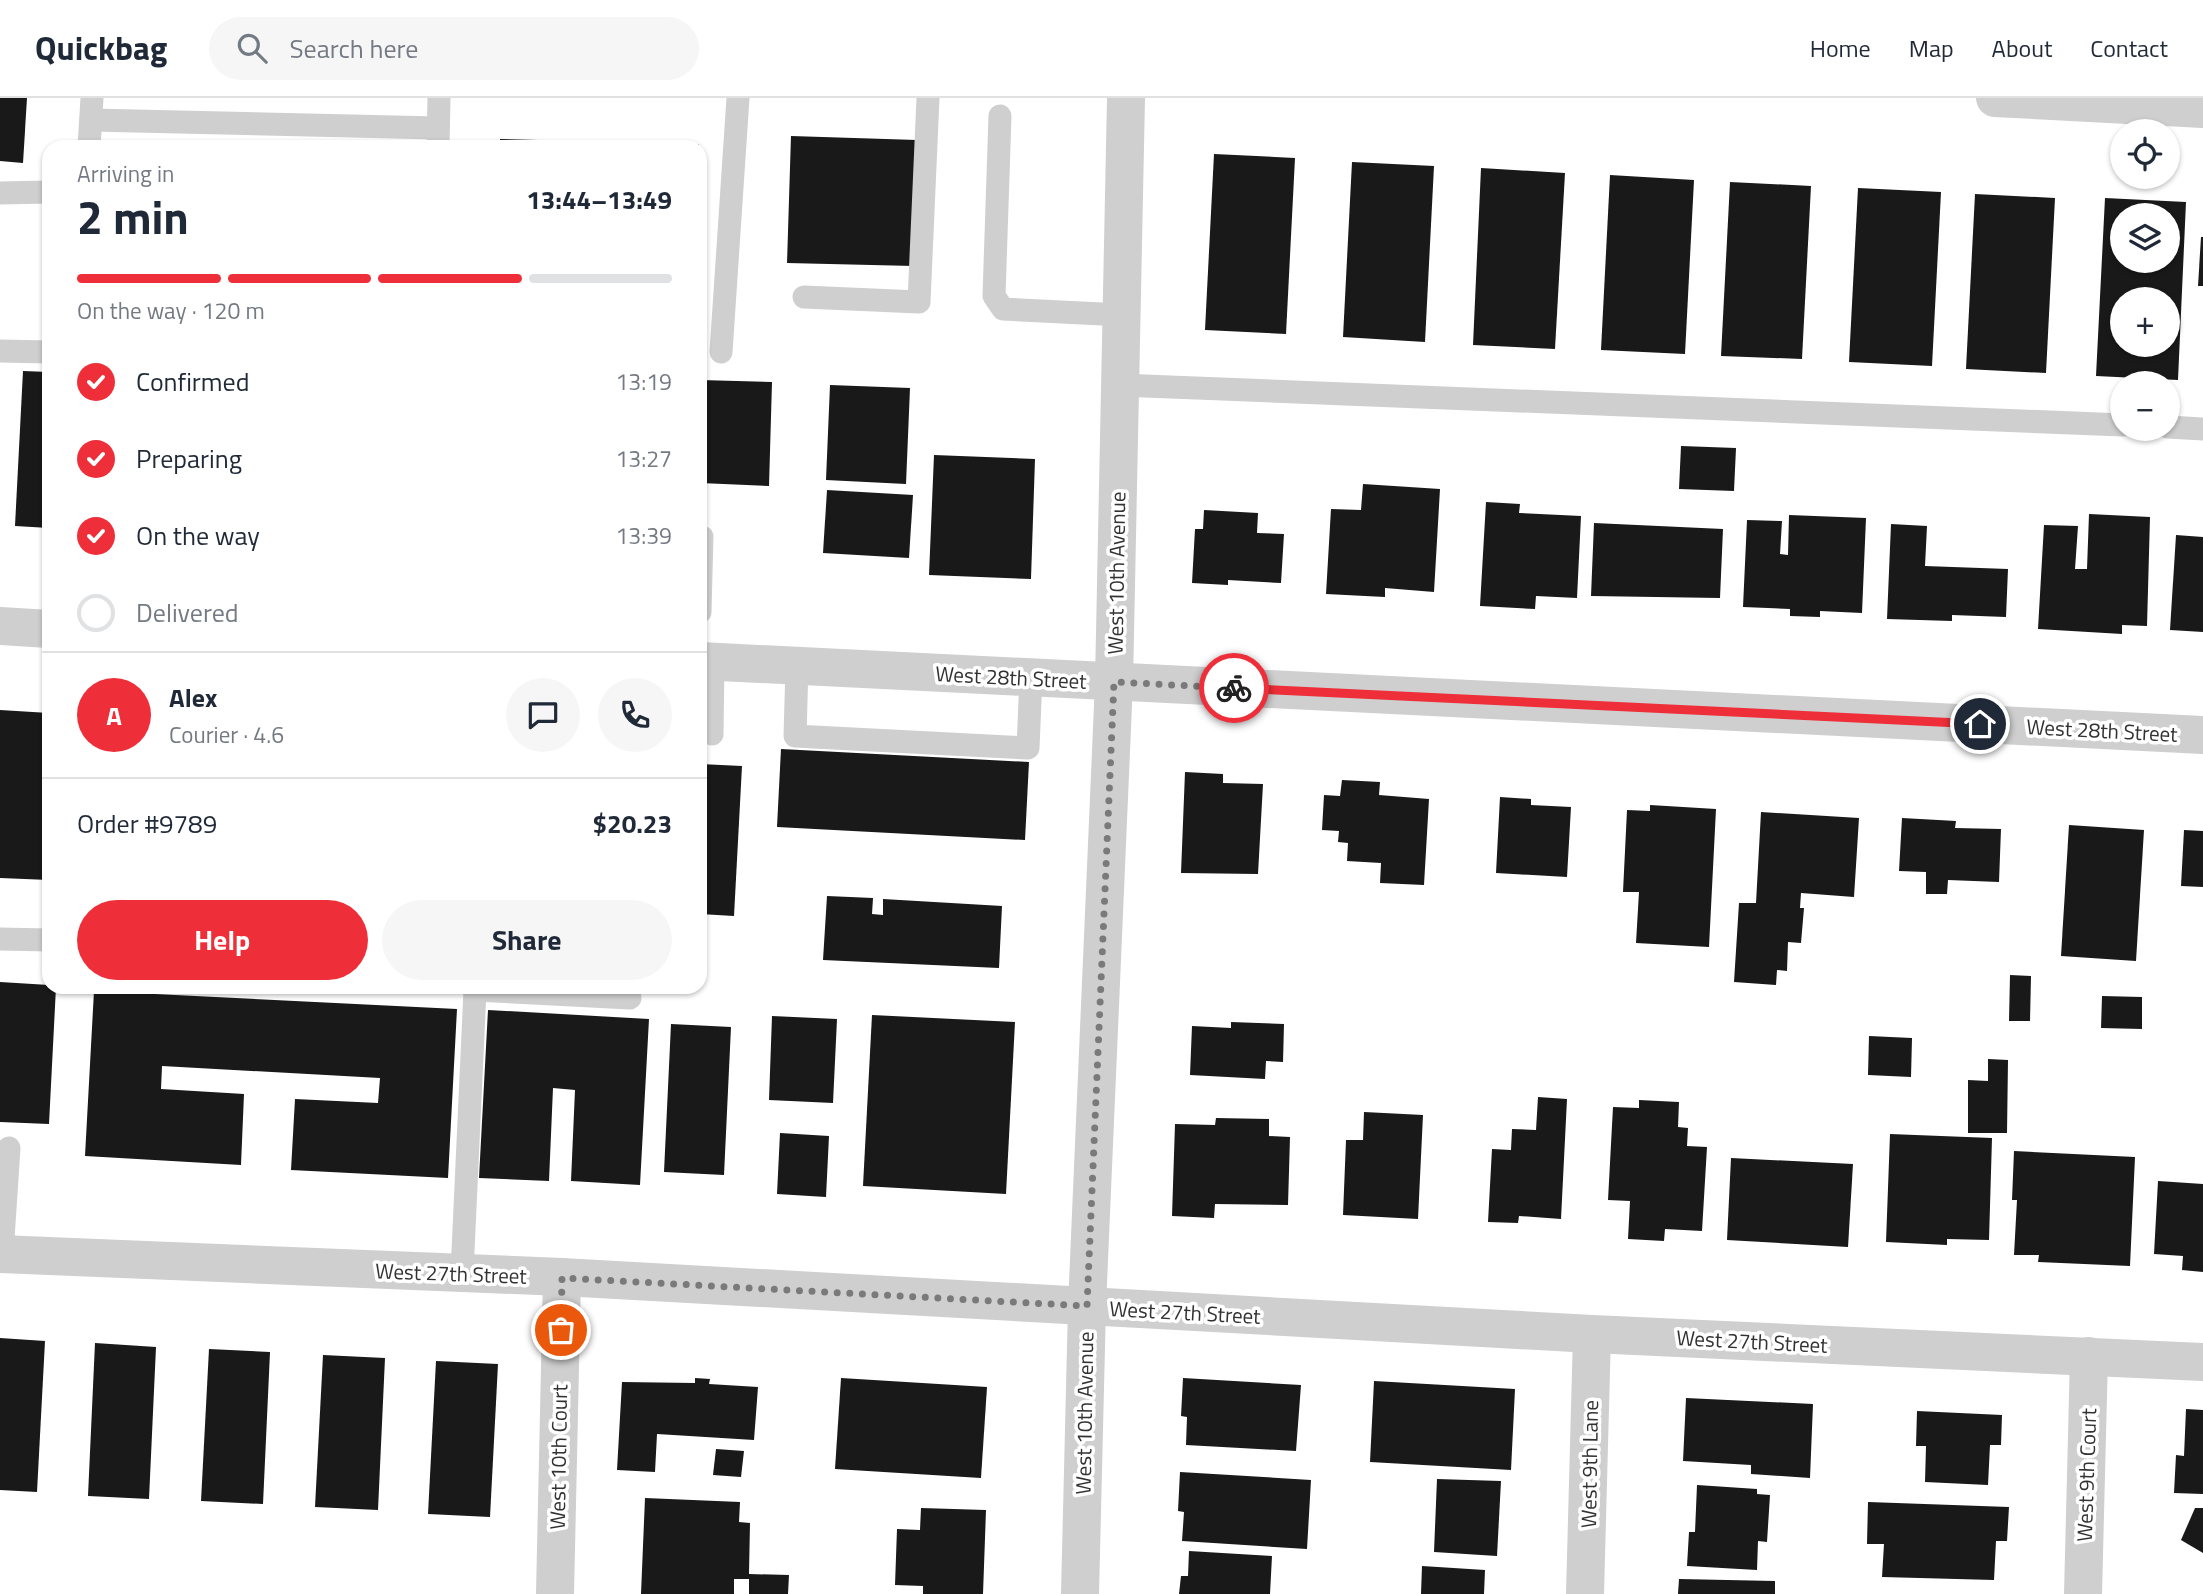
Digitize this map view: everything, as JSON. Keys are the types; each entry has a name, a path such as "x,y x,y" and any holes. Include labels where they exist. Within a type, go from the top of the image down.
{"street":[{"name":"West 10th Avenue","path":"1080,1594 1087,1306 1114,682 1126,98"},
{"path":"2009,98 2203,109"},
{"path":"0,626 42,629"},
{"name":"West 28th Street","path":"707,661 2203,735"},
{"name":"West 27th Street","path":"1,1254 462,1273 1592,1334 2203,1362"},
{"name":"West 10th Court","path":"555,1594 562,1278"},
{"name":"West 9th Lane","path":"1586,1594 1592,1334"},
{"name":"West 9th Court","path":"2083,1594 2089,1356"}],"lane":[{"path":"90,140 92,109 438,138 439,98"},
{"path":"722,352 738,98"},
{"path":"804,297 919,302 928,98"},
{"path":"1000,116 995,296 1003,309 1122,316"},
{"path":"0,193 42,192"},
{"path":"0,351 42,352"},
{"path":"1120,385 2110,424"},
{"path":"2180,428 2203,429"},
{"path":"707,661 712,734"},
{"path":"797,666 795,736 1001,747 1028,748 1031,677"},
{"path":"0,939 42,940"},
{"path":"462,1273 474,994"},
{"path":"560,994 629,998"},
{"path":"1,1254 9,1148"}],"building":[{"path":"0,98 27,98 23,163 0,161"},
{"path":"791,136 917,140 914,266 787,263"},
{"path":"1214,154 1295,158 1286,334 1205,330"},
{"path":"1352,162 1434,166 1425,342 1343,337"},
{"path":"1481,168 1565,173 1555,349 1473,345"},
{"path":"1610,175 1694,180 1685,354 1601,350"},
{"path":"1730,182 1811,186 1802,359 1721,356"},
{"path":"1858,188 1941,192 1932,366 1849,362"},
{"path":"1975,194 2055,198 2046,373 1966,369"},
{"path":"2105,198 2186,202 2180,336 2180,287 2110,287 2110,357 2179,357 2178,371 2110,371 2110,377 2096,376"},
{"path":"2201,237 2203,286 2198,286"},
{"path":"23,371 42,372 42,528 15,526"},
{"path":"707,380 772,382 769,486 707,483"},
{"path":"830,385 910,388 906,484 826,480"},
{"path":"1681,446 1736,448 1734,491 1679,489"},
{"path":"934,455 1035,459 1031,579 929,575"},
{"path":"1363,484 1440,489 1434,592 1385,588 1385,597 1326,594 1331,509 1361,510"},
{"path":"827,490 913,495 909,558 823,553"},
{"path":"1486,502 1520,504 1519,513 1581,516 1577,598 1536,596 1535,609 1480,606"},
{"path":"1204,510 1258,513 1257,533 1284,534 1281,583 1228,580 1228,585 1192,583 1195,529 1203,529"},
{"path":"2089,514 2150,517 2147,626 2122,625 2122,634 2038,629 2044,525 2078,526 2075,569 2087,569"},
{"path":"1789,515 1866,518 1862,613 1820,611 1820,617 1790,616 1790,609 1743,607 1747,520 1782,521 1780,554 1788,555"},
{"path":"1594,523 1723,529 1720,598 1591,596"},
{"path":"1891,524 1927,526 1925,566 2008,569 2006,617 1952,615 1952,621 1887,619"},
{"path":"2176,535 2203,537 2203,632 2170,630"},
{"path":"0,710 42,713 42,880 0,878"},
{"path":"781,749 1029,762 1025,840 777,827"},
{"path":"707,764 742,766 734,916 707,914"},
{"path":"1185,772 1223,774 1223,783 1263,784 1258,874 1181,873"},
{"path":"1342,780 1380,782 1379,795 1429,799 1424,885 1380,883 1381,863 1347,861 1348,843 1338,842 1339,831 1322,830 1324,795 1340,796"},
{"path":"1500,797 1531,799 1531,805 1571,807 1567,877 1496,873"},
{"path":"1650,805 1716,809 1709,947 1636,943 1639,892 1623,892 1627,810 1650,811"},
{"path":"1761,812 1859,818 1854,897 1801,893 1800,908 1804,908 1801,943 1788,942 1787,971 1777,970 1776,985 1734,982 1739,903 1756,903"},
{"path":"1902,818 1956,821 1955,828 2001,829 1999,882 1948,880 1947,894 1926,894 1926,872 1899,871"},
{"path":"2069,825 2144,830 2136,961 2061,956"},
{"path":"2184,830 2203,831 2203,887 2181,886"},
{"path":"827,896 873,898 872,914 883,915 883,899 1002,906 999,968 823,960"},
{"path":"2010,975 2031,976 2030,1021 2009,1021"},
{"path":"0,982 42,985 42,994 56,994 49,1124 0,1122"},
{"path":"94,994 154,994 457,1009 448,1178 291,1170 295,1099 378,1103 380,1078 162,1066 161,1089 244,1094 241,1165 85,1156"},
{"path":"2102,996 2142,997 2142,1029 2101,1028"},
{"path":"488,1010 649,1019 640,1185 571,1181 575,1090 553,1088 549,1181 479,1178"},
{"path":"872,1015 1015,1022 1006,1194 863,1186"},
{"path":"772,1016 837,1019 833,1103 769,1100"},
{"path":"1231,1022 1284,1024 1283,1062 1266,1061 1265,1079 1190,1075 1192,1026 1231,1028"},
{"path":"671,1024 731,1027 724,1175 664,1172"},
{"path":"1869,1036 1912,1038 1911,1077 1868,1075"},
{"path":"1988,1059 2008,1060 2007,1133 1968,1133 1968,1080 1988,1081"},
{"path":"1538,1097 1567,1099 1561,1219 1519,1216 1518,1223 1488,1222 1492,1149 1511,1150 1512,1129 1536,1130"},
{"path":"1639,1100 1679,1102 1678,1127 1688,1128 1687,1146 1707,1147 1702,1231 1665,1229 1664,1241 1628,1239 1630,1201 1608,1200 1613,1107 1639,1108"},
{"path":"1364,1112 1423,1115 1418,1219 1343,1215 1346,1140 1363,1140"},
{"path":"1216,1118 1269,1119 1269,1136 1290,1137 1288,1205 1215,1204 1214,1218 1172,1216 1175,1124 1215,1125"},
{"path":"780,1133 829,1136 826,1197 777,1194"},
{"path":"1890,1134 1992,1138 1989,1240 1947,1239 1947,1245 1886,1242"},
{"path":"2014,1151 2135,1157 2130,1266 2038,1262 2039,1255 2014,1255 2017,1200 2012,1200"},
{"path":"1731,1158 1853,1164 1848,1247 1727,1240"},
{"path":"2158,1181 2203,1184 2203,1272 2182,1270 2183,1256 2154,1254"},
{"path":"0,1338 45,1341 37,1492 0,1490"},
{"path":"95,1343 156,1347 149,1499 88,1496"},
{"path":"209,1349 270,1352 263,1504 201,1501"},
{"path":"323,1355 385,1358 378,1510 315,1507"},
{"path":"436,1361 498,1364 490,1517 428,1514"},
{"path":"695,1378 710,1379 709,1384 758,1387 754,1440 657,1434 655,1472 617,1470 622,1382 695,1383"},
{"path":"841,1378 987,1387 981,1478 835,1469"},
{"path":"1183,1378 1301,1385 1296,1451 1186,1445 1187,1417 1181,1416"},
{"path":"1374,1381 1515,1389 1511,1470 1370,1462"},
{"path":"1686,1398 1813,1404 1810,1478 1751,1474 1751,1465 1683,1461"},
{"path":"2186,1409 2203,1410 2203,1494 2174,1493 2176,1455 2184,1456"},
{"path":"1917,1411 2002,1415 2001,1445 1990,1445 1988,1485 1925,1482 1926,1446 1916,1446"},
{"path":"716,1449 744,1451 741,1477 713,1475"},
{"path":"1180,1472 1311,1480 1307,1549 1182,1541 1184,1512 1178,1511"},
{"path":"1437,1479 1501,1481 1497,1556 1434,1552"},
{"path":"1697,1485 1757,1489 1757,1494 1770,1495 1767,1542 1758,1541 1757,1570 1687,1566 1689,1532 1695,1532"},
{"path":"645,1498 740,1502 739,1522 750,1523 749,1574 789,1575 788,1594 749,1594 749,1579 734,1579 734,1594 641,1594"},
{"path":"1868,1502 2009,1507 2007,1541 1996,1541 1994,1580 1882,1577 1884,1544 1867,1544"},
{"path":"921,1508 986,1510 983,1594 923,1594 923,1586 895,1585 897,1529 920,1530"},
{"path":"2195,1508 2203,1508 2203,1553 2181,1540"},
{"path":"1189,1551 1272,1556 1270,1594 1179,1594 1181,1576 1188,1576"},
{"path":"1422,1566 1485,1570 1484,1594 1421,1594"},
{"path":"1679,1579 1775,1581 1775,1594 1678,1594"}],"way so far":[{"path":"561,1330 562,1278 1087,1306 1114,682 1234,688"}],"route":[{"path":"1234,688 1980,724"}]}
